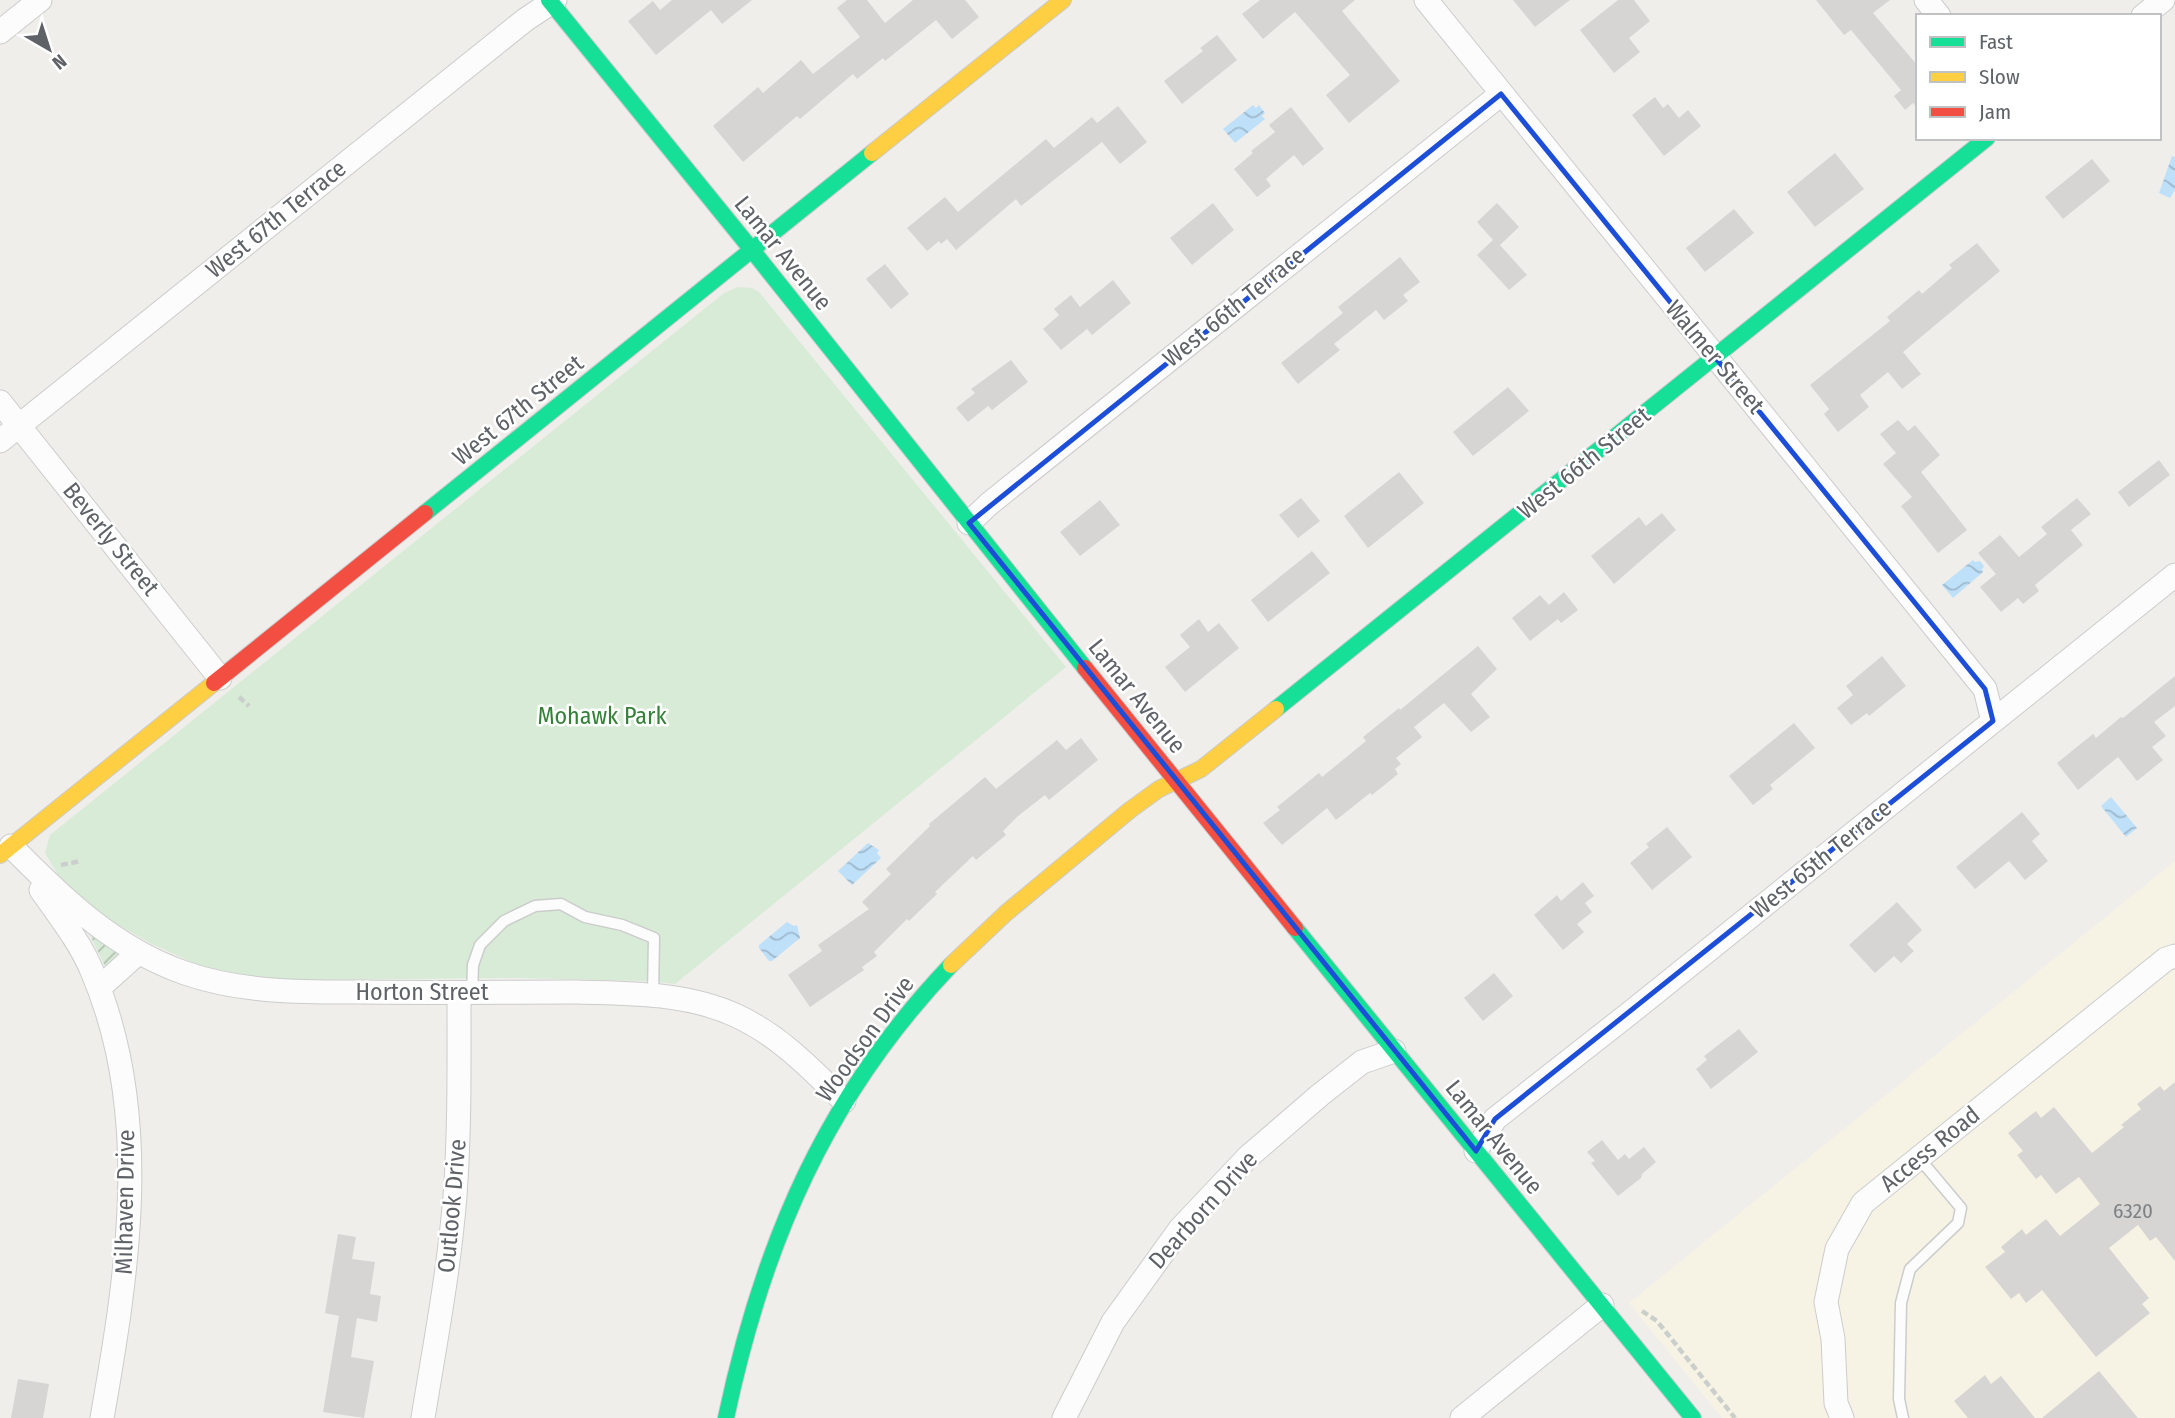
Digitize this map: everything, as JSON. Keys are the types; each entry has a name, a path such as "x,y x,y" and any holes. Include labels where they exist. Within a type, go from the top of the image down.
{"street":[{"path":"0,32 40,0"},
{"name":"West 67th Street","path":"5,851 1063,0"},
{"name":"Walmer Street","path":"1426,0 1985,689 1993,720"},
{"path":"1926,0 1937,14"},
{"path":"2146,14 2163,0"},
{"name":"Lamar Avenue","path":"552,1 1176,781 1693,1418"},
{"name":"West 67th Terrace","path":"0,441 552,1"},
{"name":"West 66th Terrace","path":"969,523 999,495 1501,94"},
{"name":"West 66th Street","path":"1176,781 1201,769 1985,140"},
{"name":"Beverly Street","path":"0,402 220,678"},
{"name":"West 65th Terrace","path":"1476,1151 1494,1119 2175,575"},
{"name":"Woodson Drive","path":"726,1418 737,1360 764,1267 789,1206 819,1145 864,1070 913,1007 974,942 1154,792 1176,781"},
{"name":"Horton Street","path":"5,851 67,902 138,953 185,974 224,984 272,990 635,993 698,1002 735,1015 762,1029 787,1046 844,1101"},
{"name":"Milhaven Drive","path":"5,851 72,935 91,968 112,1022 118,1053 130,1170 129,1236 121,1315 102,1418"},
{"path":"99,988 138,953"},
{"name":"Access Road","path":"1842,1418 1836,1403 1833,1339 1826,1302 1837,1249 1863,1203 2166,959 2175,956"},
{"name":"Outlook Drive","path":"423,1418 443,1300 455,1199 466,993"},
{"name":"Dearborn Drive","path":"1064,1418 1113,1322 1180,1229 1248,1157 1320,1095 1362,1062 1394,1051"},
{"path":"1462,1418 1602,1305"}],"lane":[{"path":"466,993 480,945 504,921 535,906 561,904 585,917 622,925 654,938 653,995"},
{"path":"1903,1418 1899,1399 1901,1303 1910,1269 1958,1223 1961,1208 1919,1158"}],"path":[{"path":"56,863 66,865 81,861"}],"highlighted area":[{"path":"1501,94 1985,689 1993,721 1495,1119 1476,1151 969,523"}],"shaded area":[{"path":"2175,861 2175,1418 1722,1418 1629,1303"}],"green space":[{"name":"Mohawk Park","path":"738,287 752,288 759,292 1066,667 675,984 520,978 290,980 240,974 198,965 152,944 99,914 58,875 45,853 50,835 724,293"},
{"path":"90,935 121,953 120,956 105,966"}],"water":[{"path":"1253,105 1256,108 1259,105 1265,113 1262,116 1265,119 1235,143 1223,129"},
{"path":"2172,156 2175,157 2175,190 2170,198 2159,193"},
{"path":"1973,560 1980,561 1984,566 1983,572 1953,598 1942,585"},
{"path":"2111,797 2137,828 2126,837 2101,806"},
{"path":"868,843 879,850 877,853 881,858 852,885 838,871"},
{"path":"787,922 797,925 800,938 769,961 759,945"}],"building":[{"path":"672,0 752,0 722,24 711,10 656,55 628,21 653,1 660,10"},
{"path":"847,0 867,0 885,23 913,0 965,0 979,17 952,39 936,20 885,61 883,58 857,79 853,74 800,119 797,116 743,162 713,126 758,87 763,93 801,60 813,74 860,37 837,8"},
{"path":"1260,0 1355,0 1342,11 1400,81 1349,123 1326,95 1350,75 1295,12 1263,39 1242,14"},
{"path":"1513,0 1570,0 1535,27"},
{"path":"1618,0 1634,0 1650,21 1629,38 1640,52 1614,73 1580,30"},
{"path":"1816,0 1890,0 1873,13 1916,64 1916,107 1913,103 1905,110 1894,96 1901,90 1851,30 1844,35"},
{"path":"1217,35 1237,60 1182,104 1164,81 1203,51 1200,48"},
{"path":"1655,97 1663,108 1668,104 1679,118 1688,110 1701,126 1664,156 1632,115"},
{"path":"1118,106 1147,142 1120,164 1102,142 1021,206 1016,199 956,250 947,239 941,244 939,241 927,251 907,228 945,197 958,212 1046,139 1054,148 1092,117 1097,123"},
{"path":"1291,107 1324,149 1303,166 1294,155 1266,179 1271,186 1257,197 1234,169 1275,132 1269,125"},
{"path":"1835,153 1864,189 1815,227 1787,192"},
{"path":"2092,159 2110,181 2063,219 2045,197"},
{"path":"1213,203 1234,230 1192,265 1170,238"},
{"path":"1497,203 1519,227 1500,245 1527,275 1509,290 1477,255 1493,240 1477,222"},
{"path":"1734,209 1754,233 1705,272 1686,248"},
{"path":"1977,243 2000,271 1903,352 1921,374 1902,389 1888,372 1860,395 1869,407 1838,432 1824,414 1829,409 1810,385 1890,321 1887,317 1919,290 1922,294 1952,268 1949,265"},
{"path":"1400,257 1420,282 1403,295 1408,301 1384,320 1376,310 1334,344 1340,350 1298,384 1281,363 1343,313 1338,307"},
{"path":"885,264 909,294 891,309 866,279"},
{"path":"1113,280 1131,303 1092,335 1087,329 1061,350 1043,329 1059,315 1054,309 1071,295 1080,307"},
{"path":"1011,360 1028,382 992,410 988,406 968,422 956,408 975,393 971,389"},
{"path":"1508,387 1529,411 1473,456 1453,432"},
{"path":"1898,420 1908,431 1915,425 1940,455 1921,472 1967,530 1938,553 1901,506 1912,497 1883,464 1896,453 1880,434"},
{"path":"2159,460 2170,475 2129,507 2118,492"},
{"path":"1399,472 1424,503 1368,548 1344,516"},
{"path":"1301,498 1320,521 1298,538 1279,515"},
{"path":"2077,498 2091,514 2071,530 2083,545 2035,585 2039,591 2023,604 2018,598 2001,612 1980,587 1996,574 1978,553 2000,535 2019,557 2047,534 2041,527"},
{"path":"1100,500 1120,525 1080,556 1060,532"},
{"path":"1662,513 1676,530 1614,584 1591,556 1639,517 1646,526"},
{"path":"1312,551 1330,573 1268,622 1251,600"},
{"path":"1564,592 1578,610 1561,623 1558,619 1530,641 1512,618 1540,595 1549,605"},
{"path":"1199,619 1208,632 1219,623 1239,648 1185,692 1165,667 1190,647 1180,635"},
{"path":"1478,646 1497,669 1471,694 1490,717 1471,732 1444,703 1414,727 1422,737 1396,758 1401,764 1395,769 1398,774 1336,820 1327,808 1282,845 1263,823 1280,810 1277,807 1319,773 1322,777 1366,741 1363,737"},
{"path":"1882,656 1906,686 1869,716 1867,713 1851,725 1837,708 1853,695 1846,686"},
{"path":"2175,676 2175,706 2154,722 2166,736 2152,747 2163,760 2137,781 2118,757 2078,790 2057,763 2093,734 2096,738"},
{"path":"1794,723 1815,748 1770,785 1773,789 1753,805 1729,776"},
{"path":"1081,738 1098,760 1049,800 1045,795 1018,816 1003,831 1006,835 976,860 973,856 935,892 937,894 874,952 877,956 862,967 864,970 810,1007 788,975 822,951 818,945 869,909 862,902 891,874 886,869 930,826 929,824 985,777 996,789 1057,740 1066,750"},
{"path":"2022,812 2040,834 2032,841 2048,861 2025,880 2009,861 1975,889 1956,867"},
{"path":"1667,827 1692,857 1652,890 1630,863 1649,847 1646,844"},
{"path":"1583,882 1594,896 1585,903 1592,912 1577,924 1584,932 1563,950 1534,915 1557,895 1561,901"},
{"path":"1897,902 1922,930 1907,944 1914,951 1901,963 1894,956 1875,973 1849,945"},
{"path":"1494,973 1513,996 1483,1021 1464,998"},
{"path":"1739,1029 1758,1052 1711,1089 1696,1069 1707,1060 1704,1056"},
{"path":"2175,1082 2175,1261 2156,1237 2150,1241 2138,1225 2109,1248 2149,1298 2142,1304 2150,1313 2096,1357 2042,1290 2026,1303 2019,1293 2011,1299 1985,1267 2005,1252 2001,1247 2022,1229 2026,1235 2046,1219 2060,1236 2100,1204 2079,1177 2056,1194 2041,1175 2036,1179 2017,1155 2023,1151 2008,1133 2036,1111 2041,1118 2054,1107 2092,1153 2141,1109 2137,1104 2160,1086 2164,1091"},
{"path":"1602,1140 1618,1160 1625,1154 1629,1159 1644,1147 1656,1162 1618,1196 1591,1163 1595,1161 1587,1152"},
{"path":"338,1234 356,1237 352,1259 375,1262 370,1294 381,1296 377,1322 357,1318 351,1357 374,1361 364,1418 323,1412 339,1316 325,1313"},
{"path":"2099,1371 2138,1418 2042,1418"},
{"path":"1985,1375 1991,1384 2001,1376 2035,1418 1968,1418 1954,1401"},
{"path":"18,1379 49,1384 43,1418 11,1418"}],"traffic: fast":[{"path":"549,0 1085,668"},
{"path":"1276,709 1985,140"},
{"path":"425,513 872,153"},
{"path":"1295,928 1693,1418"},
{"path":"726,1418 759,1292 780,1232 806,1175 868,1066 907,1015 951,965"}],"traffic: slow":[{"path":"872,153 1063,0"},
{"path":"0,855 214,683"},
{"path":"951,965 1006,913 1130,810 1159,789 1201,769 1276,709"}],"traffic: jam":[{"path":"214,683 425,513"},
{"path":"1085,668 1295,928"}]}
